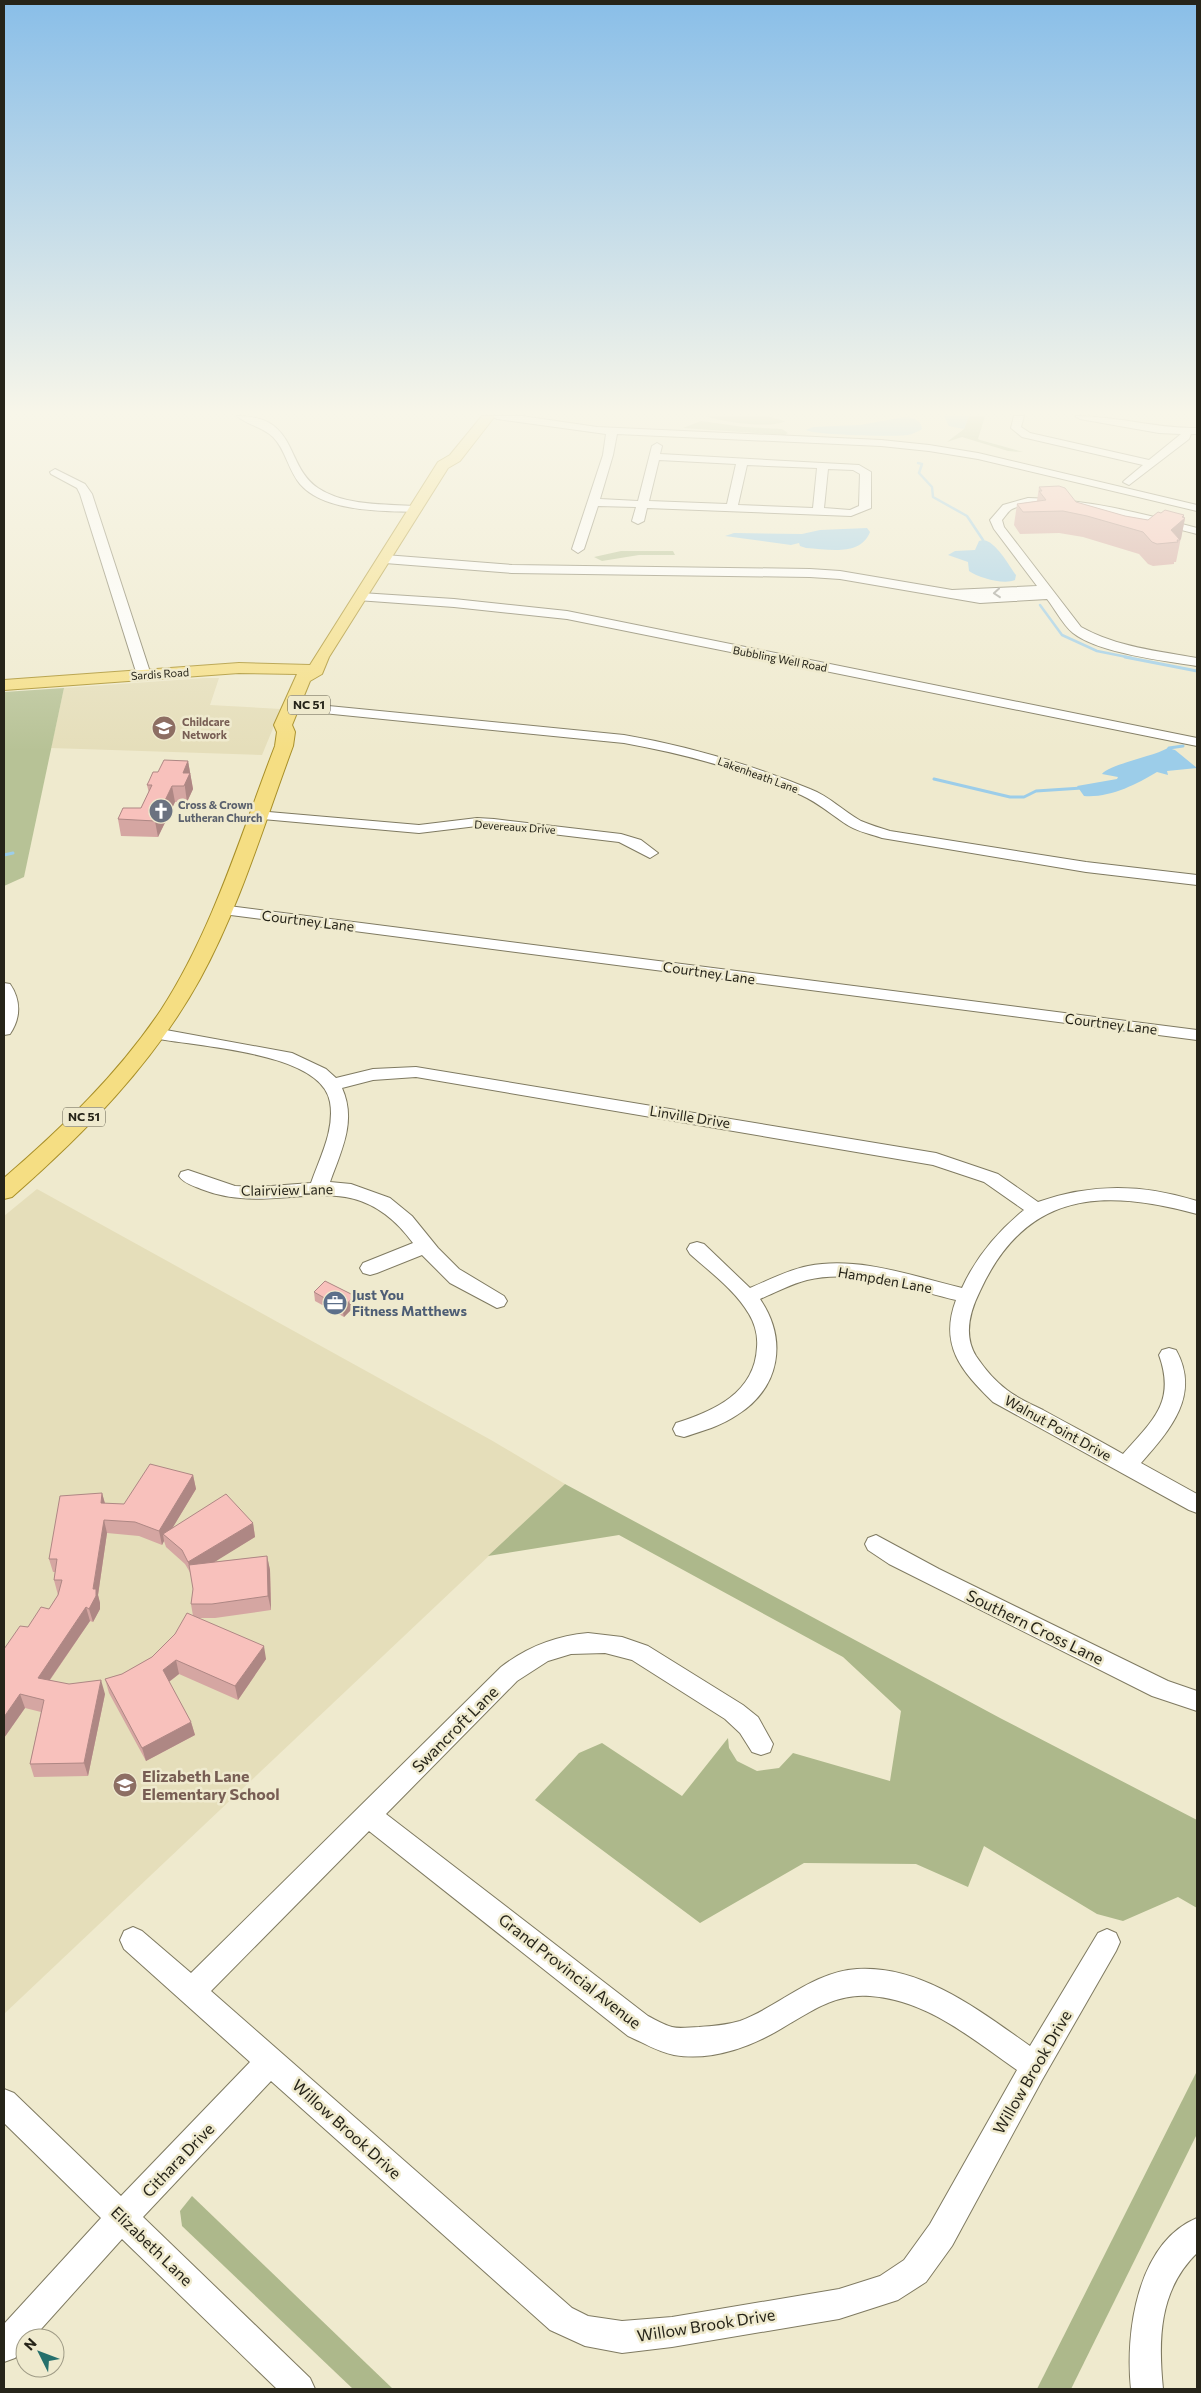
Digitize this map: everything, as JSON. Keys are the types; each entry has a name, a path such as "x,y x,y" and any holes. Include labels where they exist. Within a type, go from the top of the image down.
{"main road":[{"name":"NC 51","path":"4,1191 84,1117 110,1090 155,1033 189,978 221,910 284,746 286,732 282,725 303,678 316,670 321,657 404,528"},
{"name":"Sardis Road","path":"4,685 239,668 316,670"},
{"name":"NC 51","path":"286,732 300,726 319,676 316,670"}],"street":[{"path":"97,528 144,675"},
{"path":"578,549 585,528"},
{"path":"999,528 1077,630 1093,639 1112,645 1197,662"},
{"path":"1182,528 1197,531"},
{"path":"385,559 512,569 810,573 840,575 952,594 1048,592"},
{"name":"Bubbling Well Road","path":"361,597 464,604 568,615 1197,742"},
{"name":"Lakenheath Lane","path":"308,708 390,715 659,745 719,760 806,792 828,803 856,824 887,835 1086,867 1197,880"},
{"name":"Devereaux Drive","path":"257,815 419,829 477,822 494,823 621,838 636,844 650,853"},
{"name":"Courtney Lane","path":"221,910 1197,1035"},
{"path":"4,988 10,1005 8,1023 4,1030"},
{"path":"155,1033 286,1056 318,1071 332,1086 340,1105 340,1122 319,1187"},
{"name":"Linville Drive","path":"332,1086 371,1074 398,1071 416,1072 936,1158 991,1178 1037,1210"},
{"name":"Clairview Lane","path":"188,1176 212,1187 242,1193 319,1187 349,1190 384,1203 405,1219 452,1274 497,1301"},
{"name":"Walnut Point Drive","path":"1197,1208 1153,1196 1122,1193 1073,1198 1037,1210 1025,1217 1007,1235 967,1296 958,1324 960,1339 969,1361 983,1380 1000,1396 1197,1504"},
{"path":"370,1268 427,1245"},
{"path":"684,1429 711,1420 737,1405 754,1388 768,1359 766,1332 758,1311 747,1297 697,1250"},
{"name":"Hampden Lane","path":"747,1297 788,1279 809,1273 826,1271 873,1275 967,1296"},
{"path":"1126,1465 1168,1412 1176,1390 1175,1375 1170,1355"},
{"name":"Southern Cross Lane","path":"876,1544 897,1558 931,1576 1161,1689 1197,1701"},
{"name":"Swancroft Lane","path":"192,1991 370,1816 509,1674 528,1659 550,1649 575,1643 603,1642 624,1646 640,1653 734,1712 749,1725 761,1744"},
{"name":"Grand Provincial Avenue","path":"370,1816 638,2026 657,2035 673,2041 710,2042 733,2038 760,2027 827,1989 846,1983 868,1982 896,1986 932,2000 968,2020 1035,2066"},
{"name":"Willow Brook Drive","path":"133,1940 561,2319 585,2331 622,2337 672,2332 839,2304 887,2289 915,2272 941,2235 1035,2066 1107,1942"},
{"name":"Cithara Drive","path":"4,2347 122,2218 271,2061"},
{"name":"Elizabeth Lane","path":"4,2103 299,2389"},
{"path":"1147,2389 1144,2349 1146,2322 1156,2282 1174,2255 1197,2233"}],"shaded area":[{"name":"Childcare Network","path":"219,678 210,705 281,709 262,755 51,748 64,688"},
{"name":"Elizabeth Lane Elementary School","path":"37,1189 491,1440 565,1484 4,2014 4,1216"}],"green space":[{"path":"621,551 673,551 675,555 639,555 602,561 594,557"},
{"path":"64,688 24,877 4,886 4,692"},
{"path":"565,1484 1000,1718 1197,1820 1197,1908 1178,1897 1123,1921 1097,1914 984,1846 968,1887 916,1864 804,1863 700,1923 535,1800 579,1753 602,1743 682,1796 728,1738 729,1748 737,1761 757,1771 779,1768 793,1753 890,1781 901,1711 843,1657 619,1535 488,1556"},
{"path":"1197,2071 1197,2134 1071,2389 1037,2389"},
{"path":"192,2196 393,2389 353,2389 182,2226 180,2211"}],"water":[{"path":"867,528 870,532 865,540 859,545 842,550 806,548 800,546 799,543 791,545 725,536 734,533 802,534 820,530"},
{"path":"979,541 988,541 1002,554 1016,575 1015,580 1005,582 979,576 969,571 968,562 948,555 955,551 975,550"},
{"path":"1168,748 1175,750 1197,768 1167,771 1168,775 1157,772 1131,786 1103,795 1084,796 1077,786 1117,779 1118,777 1102,774 1113,767"}],"building":[{"path":"1128,528 1174,528 1171,530 1180,540 1177,540 1178,542 1157,544 1152,542 1143,532"},
{"path":"164,760 188,761 183,773 190,773 184,786 172,786 155,821 118,819 123,808 141,808 152,785 147,785 153,772 158,772"},
{"path":"325,1281 355,1296 342,1308 314,1292"},
{"path":"150,1464 193,1475 159,1531 135,1522 104,1520 93,1589 96,1589 96,1596 89,1609 86,1607 38,1678 69,1684 101,1680 84,1763 30,1764 44,1700 20,1694 4,1717 4,1649 20,1626 28,1627 41,1607 49,1609 58,1595 62,1580 54,1580 57,1559 49,1559 60,1496 102,1493 101,1503 124,1504"},
{"path":"226,1494 253,1523 188,1562 182,1550 163,1534"},
{"path":"267,1556 268,1596 212,1604 191,1604 193,1589 189,1565"},
{"path":"187,1613 264,1646 235,1686 176,1660 163,1670 191,1722 142,1748 105,1679 122,1674 152,1657 175,1634"}],"waterway":[{"path":"975,528 983,540"},
{"path":"1040,605 1062,635 1097,651 1132,658"},
{"path":"1125,657 1197,671"},
{"path":"1167,752 1169,748 1183,746"},
{"path":"934,779 1010,797 1024,797 1036,791 1082,788"},
{"path":"4,855 13,853"}],"place":[{"name":"Childcare Network","path":"164,728"},
{"name":"Cross & Crown Lutheran Church","path":"161,811"},
{"name":"Just You Fitness Matthews","path":"335,1303"},
{"name":"Elizabeth Lane Elementary School","path":"125,1785"}]}
